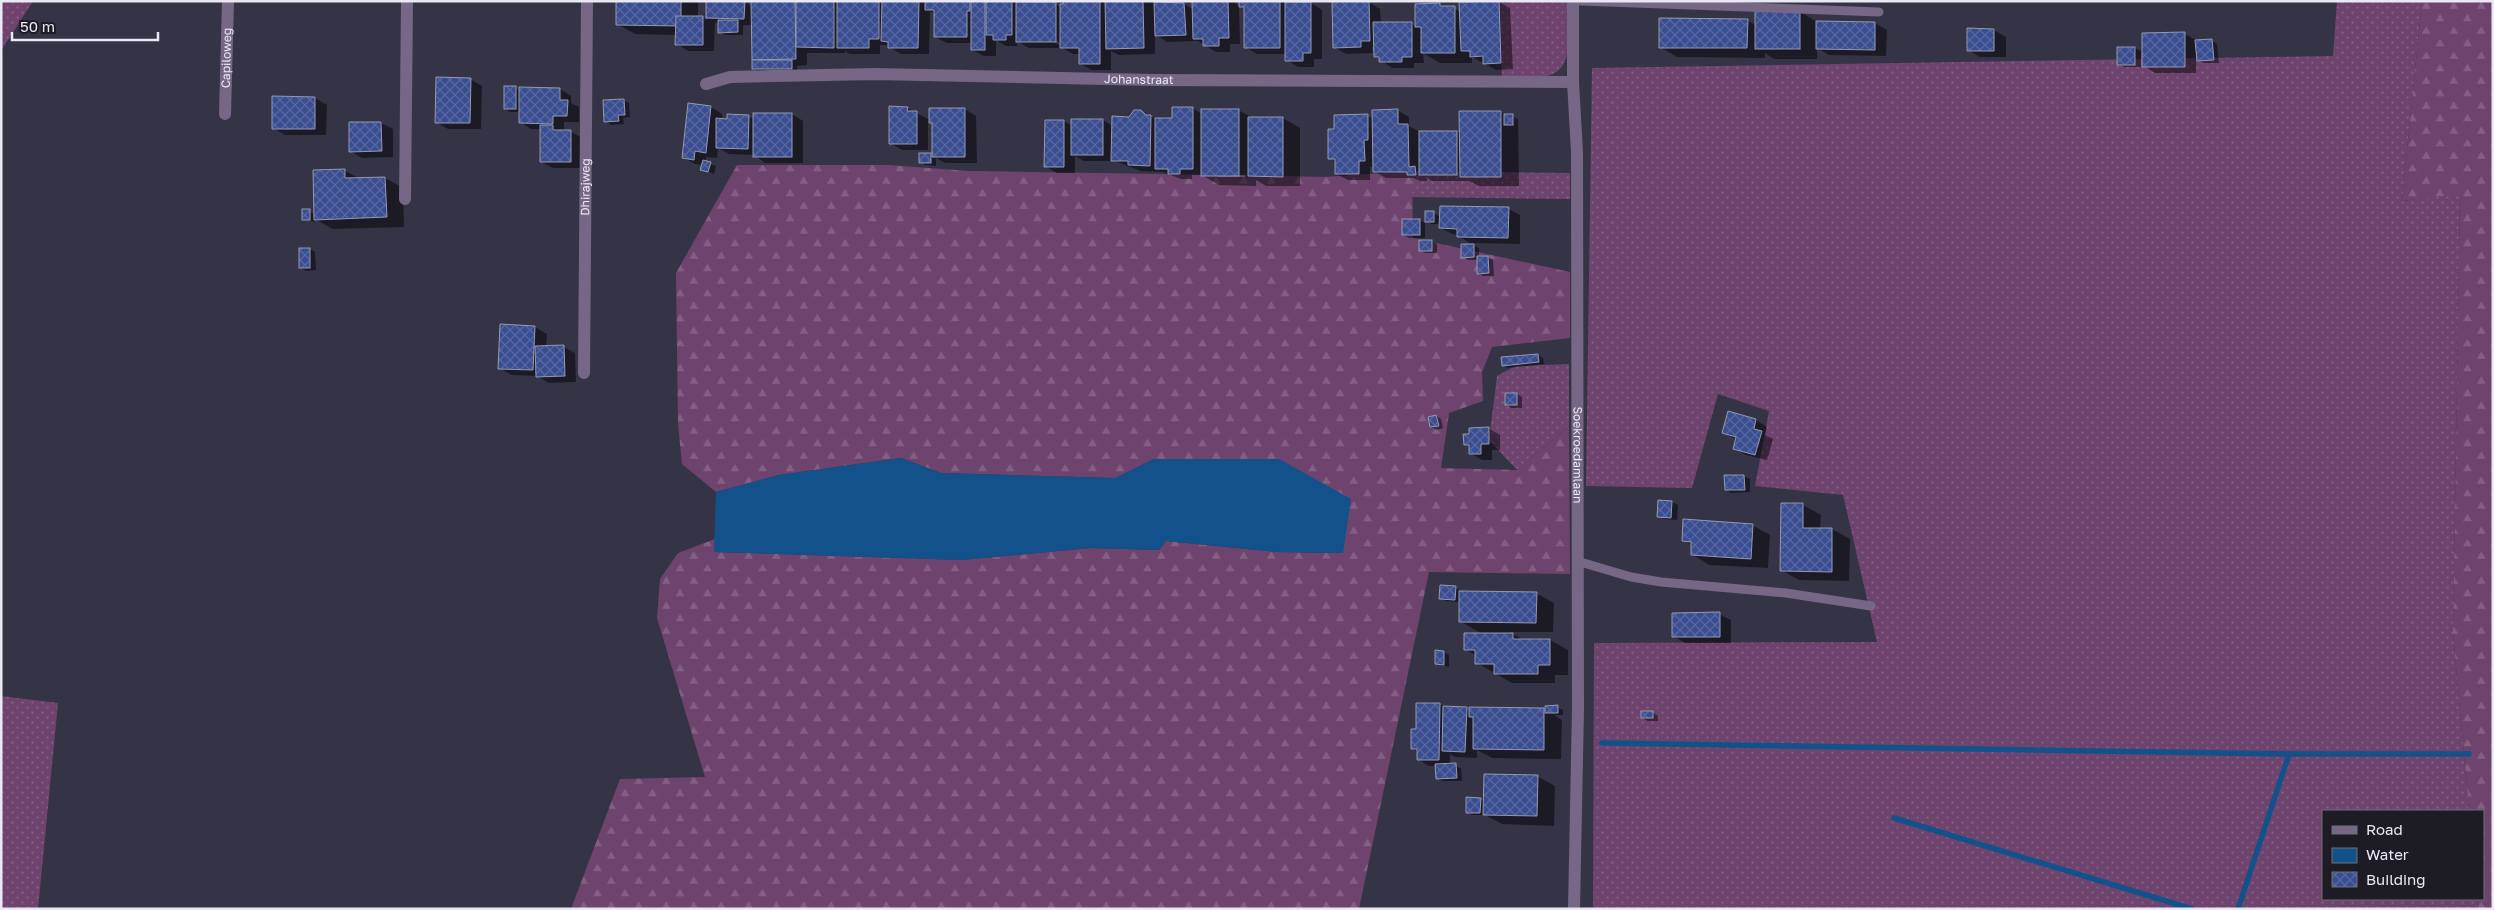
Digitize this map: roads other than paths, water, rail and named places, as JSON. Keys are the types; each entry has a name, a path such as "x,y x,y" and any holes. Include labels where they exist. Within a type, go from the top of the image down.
{"street":[{"name":"Capiloweg","path":"225,114 228,1"},
{"path":"405,199 408,53 407,1"},
{"name":"Dhirajweg","path":"584,373 587,1"},
{"name":"Soekroedamlaan","path":"1573,1 1573,82 1577,152 1578,709 1574,909"},
{"name":"Johanstraat","path":"706,84 730,77 875,74 1153,80 1573,82"}],"lane":[{"path":"1581,1 1879,12"},
{"path":"1577,561 1631,577 1660,582 1786,593 1871,606"}],"water":[{"path":"901,458 941,473 1115,478 1154,459 1279,459 1351,499 1343,553 1276,552 1166,541 1159,550 1090,548 962,560 714,552 716,492 779,475"}],"waterway":[{"path":"1602,743 2289,754 2469,754"},
{"path":"2238,909 2289,754"},
{"path":"1894,818 2192,909"}]}
